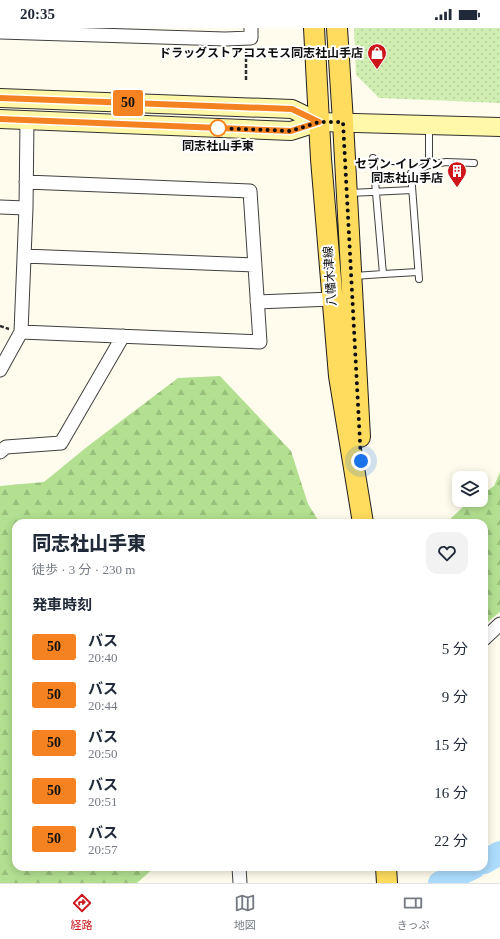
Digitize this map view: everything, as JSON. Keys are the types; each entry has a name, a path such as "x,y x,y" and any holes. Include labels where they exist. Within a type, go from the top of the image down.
{"main road":[{"name":"八幡木津線","path":"314,28 319,122 339,376 363,519"},
{"name":"八幡木津線","path":"337,28 364,519"},
{"path":"386,871 387,883"}],"street":[{"path":"0,32 225,39 249,33"},
{"path":"0,98 292,109 319,122"},
{"path":"0,119 291,131 319,122 500,127"},
{"path":"0,370 21,332 26,208 27,120"},
{"path":"21,332 260,342 250,191 26,182"},
{"path":"0,207 26,208"},
{"path":"24,256 255,265"},
{"path":"257,302 332,298"},
{"path":"0,452 6,447 61,443 123,336"},
{"path":"488,635 500,624"},
{"path":"239,871 240,883"}],"lane":[{"path":"429,125 429,165"},
{"path":"373,158 383,274"},
{"path":"351,276 383,274 418,276 411,173 429,165 446,162 474,163"},
{"path":"347,193 412,190"}],"path":[{"path":"246,80 249,33"}],"green space":[{"path":"354,28 500,28 500,103 379,98 356,75"},
{"path":"220,376 291,451 308,504 317,519 12,519 12,871 150,871 137,883 0,883 0,486 44,482 88,446 178,378"},
{"path":"500,472 500,612 488,622 488,519 450,519 463,507 488,507 488,490 494,486"}],"waterway":[{"path":"488,860 500,853"},
{"path":"440,883 466,871"}],"bus line":[{"name":"50","path":"0,98 292,109 319,122 291,131 0,119"}],"place":[{"name":"ドラッグストアコスモス同志社山手店","path":"377,70"},
{"name":"同志社山手東","path":"218,128"},
{"name":"セブン-イレブン 同志社山手店","path":"457,188"}],"route":[{"path":"218,128 214,128 291,131 319,122 343,122 361,461"}]}
